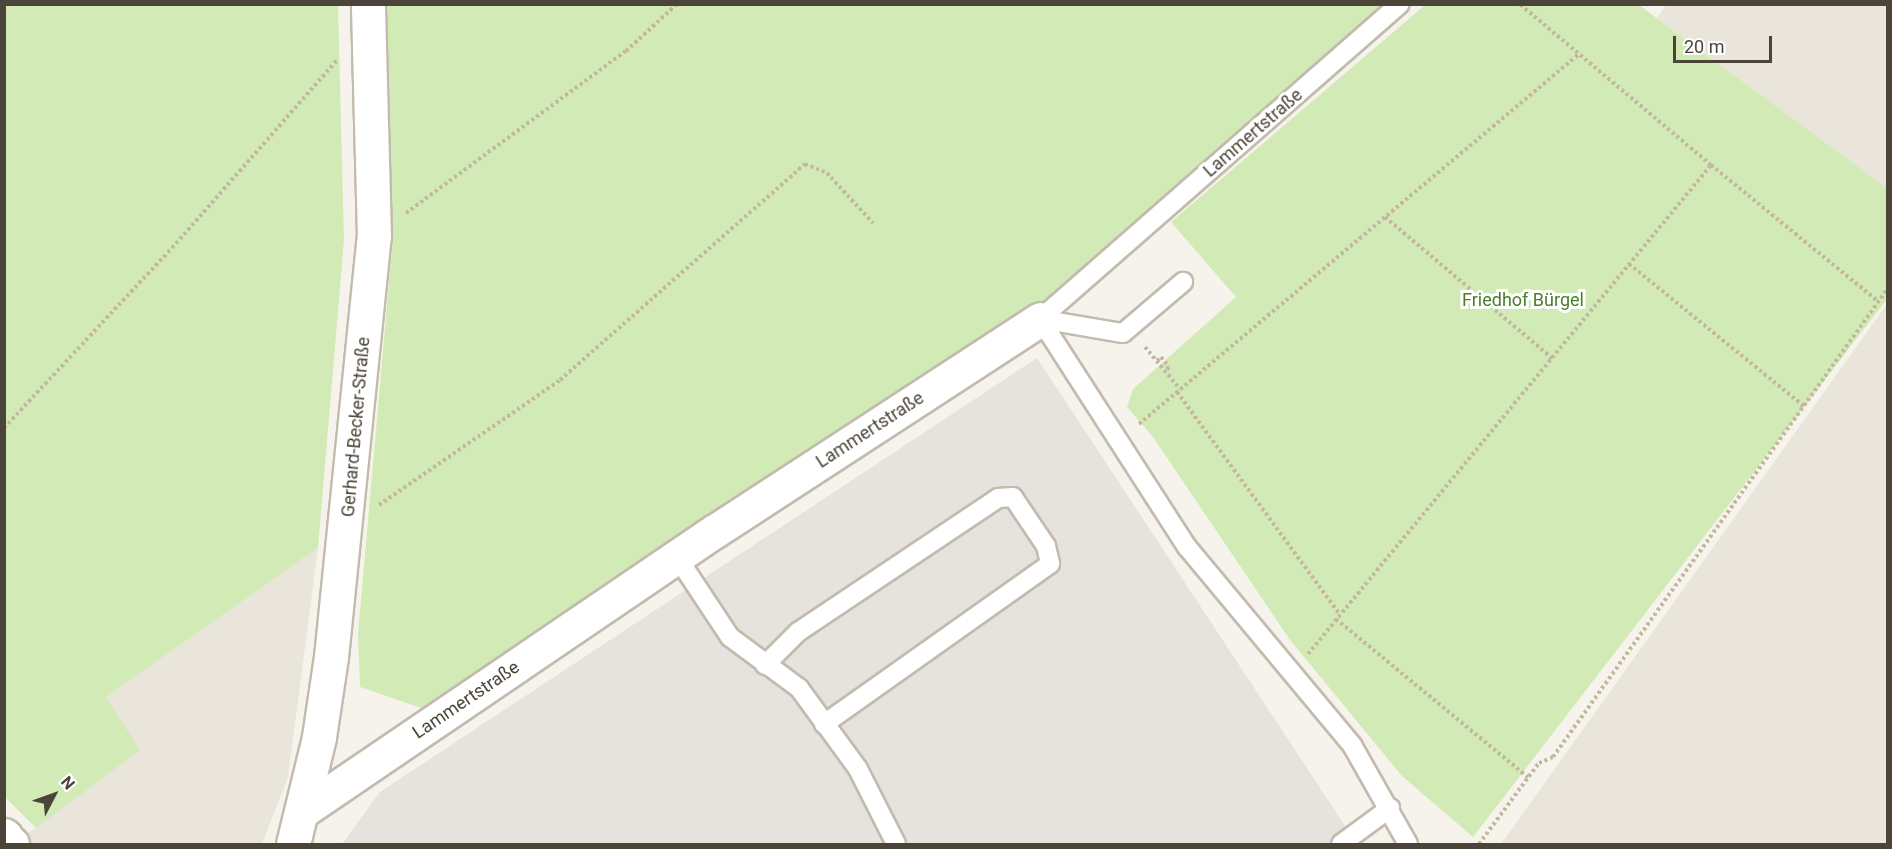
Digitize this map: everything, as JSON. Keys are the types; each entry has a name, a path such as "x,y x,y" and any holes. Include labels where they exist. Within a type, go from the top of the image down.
{"street":[{"name":"Gerhard-Becker-Straße","path":"293,844 304,810 321,725 347,527 374,237 368,14"},
{"name":"Lammertstraße","path":"304,810 677,557 1040,319"},
{"path":"4,836 12,844"}],"lane":[{"name":"Lammertstraße","path":"1040,319 1400,4"},
{"path":"1040,319 1123,333 1183,282"},
{"path":"1040,319 1187,547 1294,671 1352,745 1390,808 1408,844"},
{"path":"765,665 798,632 998,498 1013,497 1046,546 1050,564 824,724"},
{"path":"677,557 730,637 799,688 858,769 896,844"},
{"path":"1341,844 1390,808"}],"path":[{"path":"374,237 626,51 677,4"},
{"path":"1520,4 1711,165 1878,301"},
{"path":"4,428 172,248 368,14"},
{"path":"1118,440 1579,54"},
{"path":"347,527 560,380 805,164 827,173 873,223"},
{"path":"1294,671 1711,165"},
{"path":"1385,217 1552,358"},
{"path":"1629,264 1805,407"},
{"path":"1479,844 1539,763 1553,757 1805,407 1887,288"},
{"path":"1130,328 1165,371 1340,615"},
{"path":"1336,619 1528,777"}],"shaded area":[{"path":"1666,5 1887,5 1887,188 1657,18"},
{"path":"1887,304 1887,844 1501,844 1521,816"},
{"path":"1037,358 1357,844 342,844 380,792"},
{"path":"318,548 288,777 262,844 14,844 139,750 106,697"}],"green space":[{"path":"5,4 338,5 344,240 318,548 106,697 140,750 36,828 4,796"},
{"path":"384,5 1387,5 1050,299 424,709 360,687 358,634 393,237"},
{"name":"Friedhof Bürgel","path":"1425,5 1639,5 1887,188 1887,299 1473,837 1402,776 1290,640 1153,437 1127,407 1133,389 1236,297 1171,222"}]}
